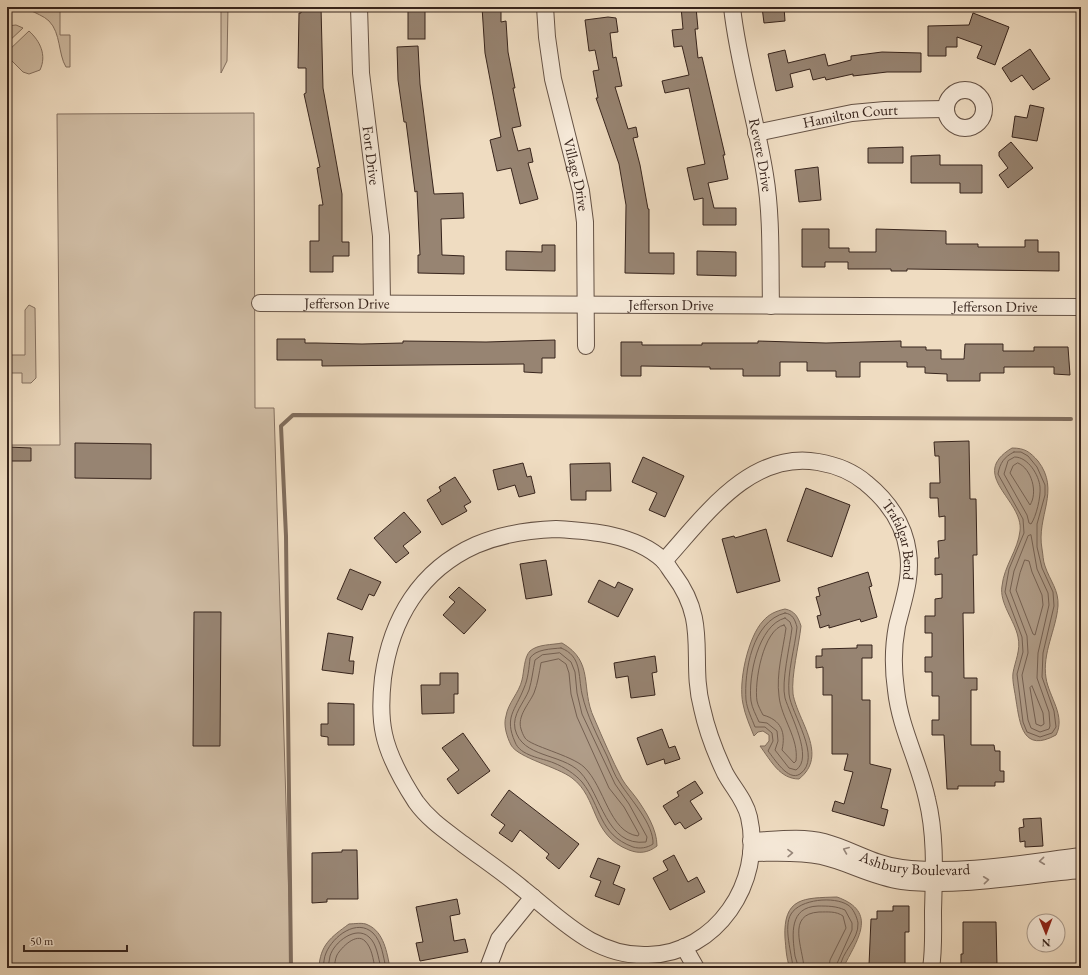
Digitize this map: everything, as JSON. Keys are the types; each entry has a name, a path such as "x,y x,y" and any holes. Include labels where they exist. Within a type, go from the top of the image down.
{"street":[{"name":"Fort Drive","path":"359,7 361,73 381,236 382,303"},
{"name":"Village Drive","path":"545,7 547,37 553,79 581,191 585,222 586,346"},
{"name":"Revere Drive","path":"732,7 736,41 765,175 769,205 771,306"},
{"name":"Hamilton Court","path":"756,133 852,113 885,110 946,109"},
{"name":"Jefferson Drive","path":"260,303 1081,307"},
{"name":"Trafalgar Bend","path":"664,561 728,492 751,476 770,467 801,461 832,465 860,478 888,504 903,530 909,560 906,591 897,628 894,649 896,692 900,712 928,800 932,832 934,876 931,968"},
{"path":"556,529 614,536 646,548 664,561 683,589 692,608 698,636 700,703 711,742 727,777 742,797 750,818 751,847 746,880 732,908 711,931 675,951 644,956 624,954 603,948 587,940 431,820 418,804 397,770 383,733 381,710 382,687 387,650 400,616 424,582 456,556 474,546 514,533 556,529"},
{"name":"Ashbury Boulevard","path":"751,847 820,856 882,878 903,881 934,876 966,868 1081,856"},
{"name":"Ashbury Boulevard","path":"934,876 979,880 1081,870"},
{"path":"488,968 499,938 533,897"},
{"path":"684,947 696,968"}],"shaded area":[{"path":"29,7 60,7 60,35 70,35 70,67 66,67 63,62 58,37 53,26 45,18 30,10"},
{"path":"221,7 228,7 227,61 221,73"},
{"path":"16,25 23,28 7,43 7,26"},
{"path":"29,31 39,44 43,59 40,70 29,74 23,72 7,56 7,52"},
{"path":"254,113 255,408 274,408 291,968 7,968 7,445 60,445 57,114"},
{"path":"29,305 35,308 36,378 31,383 22,383 22,373 7,373 7,355 25,355 25,310"}],"water":[{"path":"1012,448 1024,450 1030,453 1038,461 1045,472 1048,493 1042,526 1042,549 1044,564 1056,590 1058,600 1057,615 1045,669 1048,685 1058,714 1059,728 1056,735 1045,740 1036,741 1025,734 1019,719 1013,676 1019,642 1005,605 1002,592 1005,572 1017,545 1020,531 1019,520 996,478 995,468 1000,458"},
{"path":"785,609 796,615 801,626 794,670 793,694 812,749 808,770 799,779 786,776 781,773 760,746 765,746 769,741 769,735 763,731 758,732 754,736 745,712 742,695 743,672 749,648 758,628 768,616"},
{"path":"562,643 572,650 583,667 590,707 604,742 622,779 644,809 653,827 657,840 657,846 650,850 636,852 616,843 607,835 601,826 581,786 566,774 522,754 515,750 511,745 506,731 505,720 507,711 521,685 525,661 528,654 537,647"},
{"path":"837,897 850,903 858,910 861,919 861,928 858,937 843,968 790,968 786,949 785,925 792,907 798,902 815,898"},
{"path":"349,924 366,924 378,933 384,944 390,968 319,968 324,947 337,933"}],"building":[{"path":"301,7 321,7 323,88 342,194 342,242 349,242 349,256 333,256 333,272 310,272 310,241 319,241 319,205 323,205 317,168 320,167 304,94 306,93 306,68 298,68 299,13 301,13"},
{"path":"482,7 501,7 501,22 506,21 508,52 515,88 513,88 521,126 512,128 518,151 530,148 533,162 528,163 538,199 520,204 511,168 497,171 490,140 501,137 485,53"},
{"path":"681,7 696,7 698,29 695,29 698,58 702,57 725,155 723,155 728,179 708,183 714,208 736,208 736,225 703,225 703,198 694,200 687,168 705,164 689,88 665,93 662,81 689,75 682,46 674,47 672,30 683,29"},
{"path":"762,7 784,7 785,21 764,23"},
{"path":"408,9 425,9 425,39 408,39"},
{"path":"973,13 1009,27 995,65 977,58 982,46 957,37 957,47 946,47 946,56 928,56 928,26 969,25"},
{"path":"608,17 616,18 618,32 610,33 613,58 616,57 622,86 615,87 628,129 636,127 638,137 633,138 649,209 649,253 674,253 674,274 625,273 626,205 619,164 596,98 598,98 593,71 599,70 595,50 589,51 585,20"},
{"path":"418,46 420,84 434,194 463,193 464,218 441,219 442,255 464,256 464,274 418,273 418,255 420,255 417,191 415,192 406,122 404,122 398,80 397,47"},
{"path":"1030,49 1050,79 1033,90 1022,75 1011,82 1002,68"},
{"path":"785,50 788,63 825,54 828,66 851,60 851,56 882,52 921,53 921,72 887,72 853,76 853,74 826,80 825,77 813,80 810,69 790,74 793,87 776,91 768,54"},
{"path":"1030,105 1044,108 1037,141 1012,137 1015,116 1027,118"},
{"path":"1011,142 1033,168 1008,188 999,175 1008,168 999,156 999,152"},
{"path":"903,147 903,163 868,163 868,148"},
{"path":"940,155 940,165 982,165 982,193 960,193 960,183 911,183 911,156"},
{"path":"818,167 821,200 799,202 795,170"},
{"path":"802,229 829,229 829,248 849,248 849,252 876,252 876,229 946,231 946,244 978,244 978,247 1025,247 1025,240 1038,240 1038,252 1059,252 1059,271 907,269 907,271 891,271 891,269 848,269 848,262 825,262 825,267 802,267"},
{"path":"542,245 555,245 555,271 506,270 506,251 542,252"},
{"path":"697,251 736,252 736,276 697,275"},
{"path":"277,339 305,339 305,343 362,344 403,343 403,341 486,342 555,340 555,358 542,358 542,373 524,372 524,364 322,366 322,360 277,360"},
{"path":"758,341 826,343 901,341 901,347 926,347 926,350 941,350 941,359 964,359 965,344 1003,344 1003,351 1034,351 1034,347 1068,347 1070,375 1054,374 1054,367 1004,367 1004,373 980,373 980,381 947,381 947,374 925,373 925,367 907,367 907,362 860,362 860,377 836,377 836,371 807,371 807,362 780,362 780,376 743,376 743,369 641,366 641,376 621,376 621,342 642,342 642,345 702,345 702,343 758,343"},
{"path":"969,441 970,499 976,499 977,555 973,555 974,613 963,613 964,678 977,678 977,690 971,690 971,745 994,745 995,751 1000,751 1000,771 1004,771 1004,782 995,782 995,786 958,786 958,789 947,789 944,735 932,735 932,720 939,720 939,696 932,696 932,672 925,672 925,657 932,657 932,633 925,633 925,616 935,616 935,599 942,598 942,574 935,575 935,558 939,558 938,541 945,540 945,516 939,517 938,498 930,498 930,483 940,483 939,456 935,456 934,442"},
{"path":"75,443 151,444 151,479 75,478"},
{"path":"7,447 31,448 31,461 7,461"},
{"path":"643,457 684,476 665,517 649,510 657,493 632,482"},
{"path":"523,463 527,477 531,476 535,493 519,497 515,485 498,490 493,470"},
{"path":"610,463 611,491 586,491 586,500 571,500 570,464"},
{"path":"455,477 471,502 464,506 467,511 442,525 427,500 441,491 439,487"},
{"path":"806,488 850,505 832,557 787,541"},
{"path":"404,512 421,532 403,546 409,553 396,563 374,538"},
{"path":"766,529 780,581 737,593 722,539 734,536 735,538"},
{"path":"546,560 552,595 526,599 520,564"},
{"path":"350,569 381,582 374,596 369,594 362,610 337,599"},
{"path":"868,572 872,586 869,587 877,617 861,622 860,619 829,628 829,625 820,628 817,616 821,615 816,597 820,596 818,588"},
{"path":"599,580 615,588 618,582 633,589 618,617 588,602"},
{"path":"459,587 486,610 464,634 443,615 455,602 449,597"},
{"path":"194,612 221,612 220,746 193,746"},
{"path":"328,633 353,637 349,661 354,661 353,674 322,670"},
{"path":"857,645 872,645 872,658 862,658 862,700 870,700 870,764 891,769 881,808 888,810 884,826 832,811 835,801 844,804 853,772 844,770 848,754 832,754 832,695 823,695 823,667 816,668 816,656 822,656 822,649 857,648"},
{"path":"655,656 657,672 652,673 655,695 631,698 628,676 616,678 614,663"},
{"path":"440,673 458,673 458,694 454,694 454,713 422,714 421,685 440,685"},
{"path":"328,703 354,704 354,745 328,745 328,737 321,736 321,724 328,724"},
{"path":"662,729 669,748 675,746 680,759 665,764 664,759 647,765 637,738"},
{"path":"463,733 490,771 458,794 447,779 459,770 442,748"},
{"path":"695,781 703,793 690,801 702,819 685,829 680,822 675,825 663,806 679,796 677,792"},
{"path":"509,790 579,844 559,869 546,858 549,854 520,830 512,842 499,833 505,825 491,815"},
{"path":"1041,818 1043,846 1025,847 1025,841 1020,842 1019,828 1024,827 1023,819"},
{"path":"342,850 357,850 358,899 327,899 327,902 312,903 312,853 342,852"},
{"path":"674,855 688,882 697,877 705,892 670,910 653,878 668,870 663,861"},
{"path":"598,858 620,866 613,884 625,889 619,905 595,896 601,881 590,877"},
{"path":"457,899 460,914 450,916 454,941 465,939 468,952 420,961 416,943 423,942 416,907"},
{"path":"893,906 909,906 909,932 905,932 905,964 869,965 871,919 877,919 877,911 893,911"},
{"path":"963,922 996,922 997,965 991,965 991,968 961,968 961,954 963,954"}],"waterway":[{"path":"291,968 286,536 281,426 293,415 1071,419"}]}
